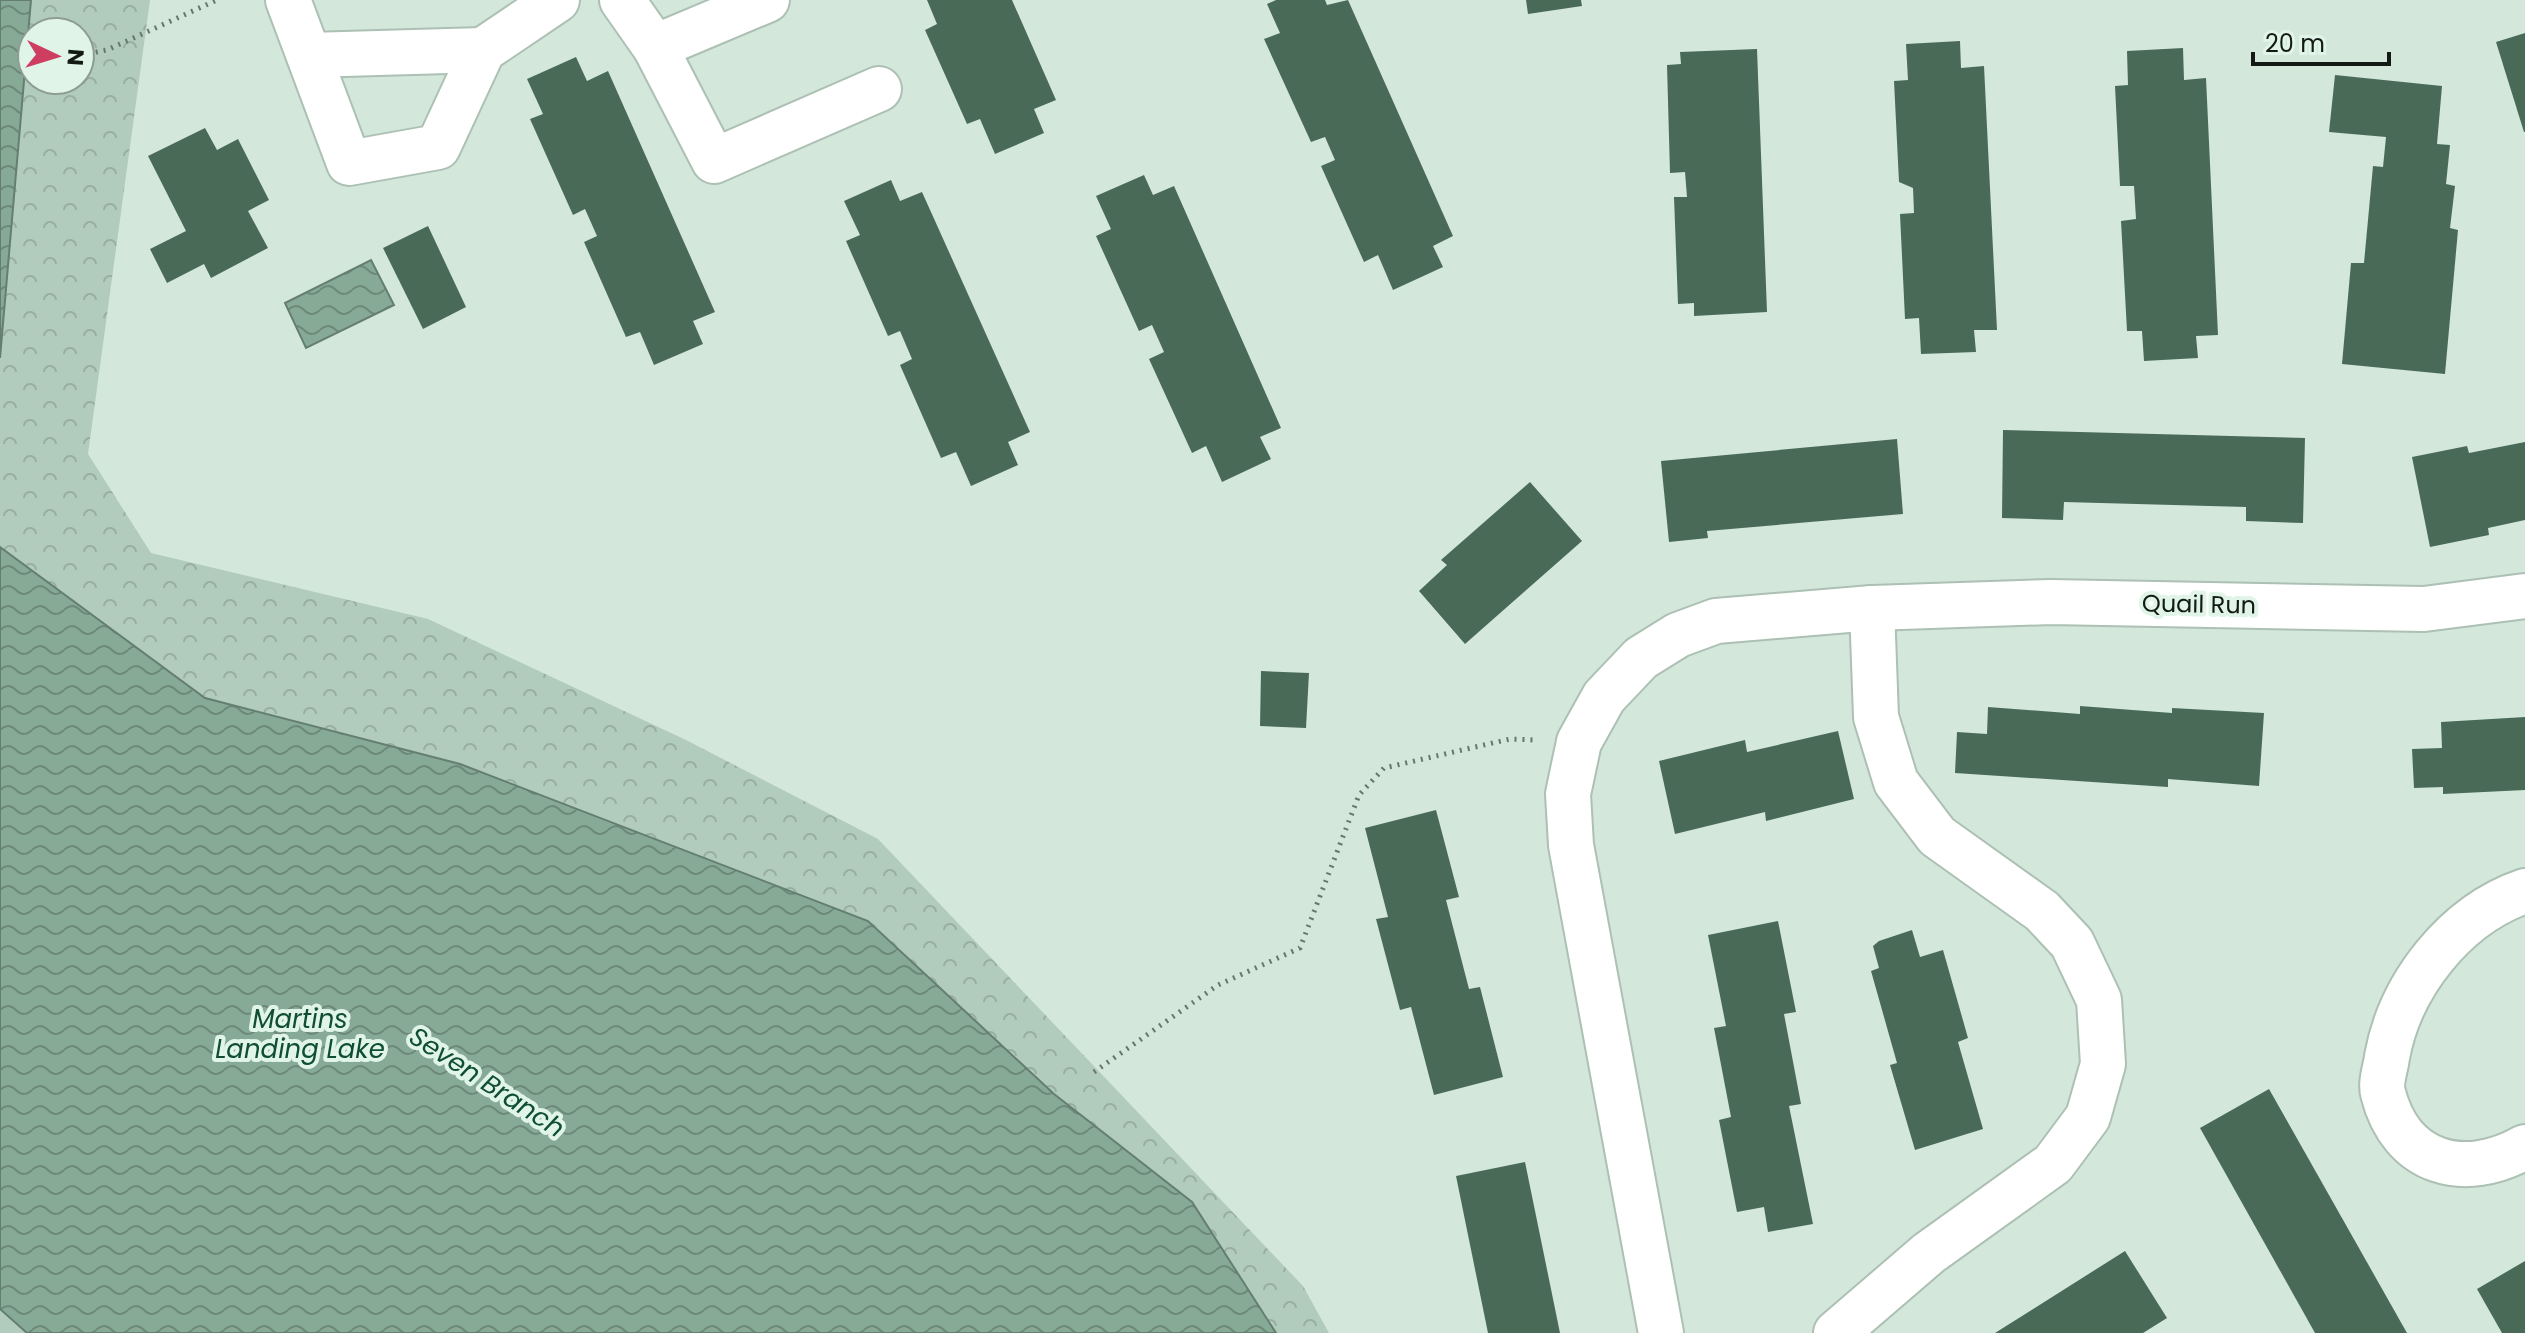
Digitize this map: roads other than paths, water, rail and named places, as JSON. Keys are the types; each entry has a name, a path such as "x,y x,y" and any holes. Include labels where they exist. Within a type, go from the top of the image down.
{"street":[{"path":"288,0 349,163 438,147 483,50 557,0"},
{"path":"622,0 655,47 714,161 879,89"},
{"path":"655,47 767,0"},
{"path":"309,55 483,50"},
{"name":"Quail Run","path":"1661,1333 1571,845 1568,794 1579,742 1604,697 1641,658 1678,635 1716,621 1872,608 2051,602 2424,609 2525,596"},
{"path":"1836,1333 1929,1253 2053,1164 2088,1117 2103,1064 2099,1000 2072,943 2042,911 1937,836 1896,782 1876,717 1872,608"},
{"path":"2525,891 2507,897 2470,921 2435,954 2408,994 2392,1031 2382,1090 2402,1135 2422,1153 2447,1164 2481,1165 2504,1159 2525,1147"}],"water":[{"path":"0,0 31,0 30,16 16,16 16,96 23,96 0,358"},
{"path":"371,260 394,305 306,348 285,303"},
{"name":"Martins Landing Lake","path":"0,547 205,698 460,764 868,921 1054,1094 1192,1202 1276,1333 27,1333 0,1309"}],"water label":[{"name":"Seven Branch","path":"487,1082"}]}
